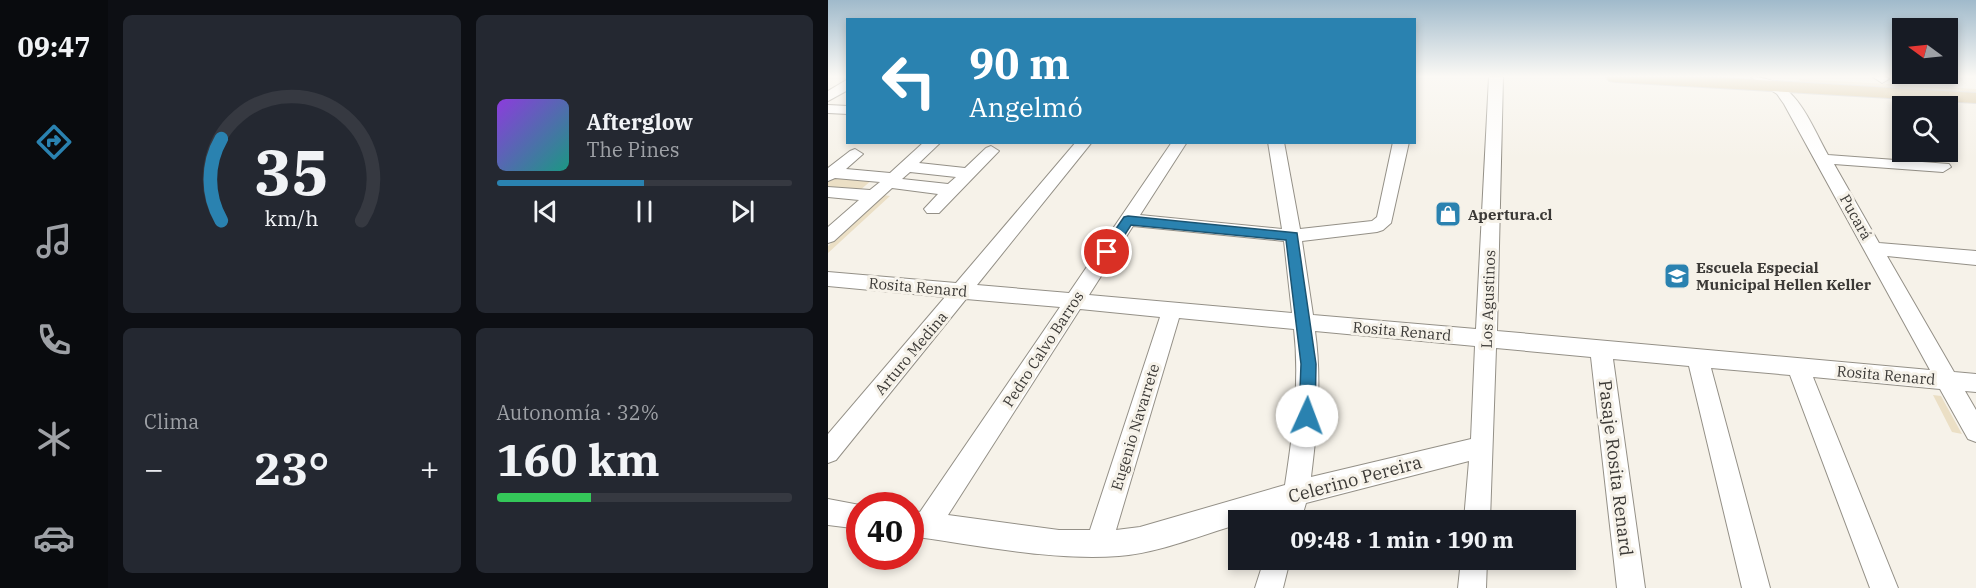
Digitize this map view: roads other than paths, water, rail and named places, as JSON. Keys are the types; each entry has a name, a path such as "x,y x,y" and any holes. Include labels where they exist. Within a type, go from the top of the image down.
{"street":[{"name":"Los Agustinos","path":"1478,510 1495,104"},
{"name":"Pucará","path":"1792,104 1976,432"},
{"path":"828,109 846,110"},
{"path":"828,237 932,144"},
{"name":"Arturo Medina","path":"828,452 1083,144"},
{"name":"Pedro Calvo Barros","path":"924,515 1075,301 1179,144"},
{"path":"1276,144 1292,236 1309,364 1307,416 1296,494 1291,510"},
{"path":"1128,220 1292,236 1381,223 1385,219 1401,144"},
{"path":"933,209 991,151"},
{"path":"830,175 855,154"},
{"path":"1824,159 1943,167"},
{"path":"830,175 896,176 969,173"},
{"path":"896,176 951,190"},
{"path":"828,192 874,196"},
{"path":"1874,249 1976,258"},
{"name":"Rosita Renard","path":"828,279 1976,383"},
{"name":"Eugenio Navarrete","path":"1098,545 1172,310"},
{"name":"Pasaje Rosita Renard","path":"1601,348 1631,588"},
{"path":"1698,357 1756,588"},
{"path":"1798,366 1884,588"},
{"name":"Celerino Pereira","path":"924,525 1059,543 1098,545 1140,540 1296,494 1482,447"},
{"path":"828,512 846,514"},
{"path":"1269,588 1274,570"},
{"path":"1472,588 1473,570"}],"place":[{"name":"Apertura.cl","path":"1448,214"},
{"name":"Escuela Especial Municipal Hellen Keller","path":"1677,276"}]}
